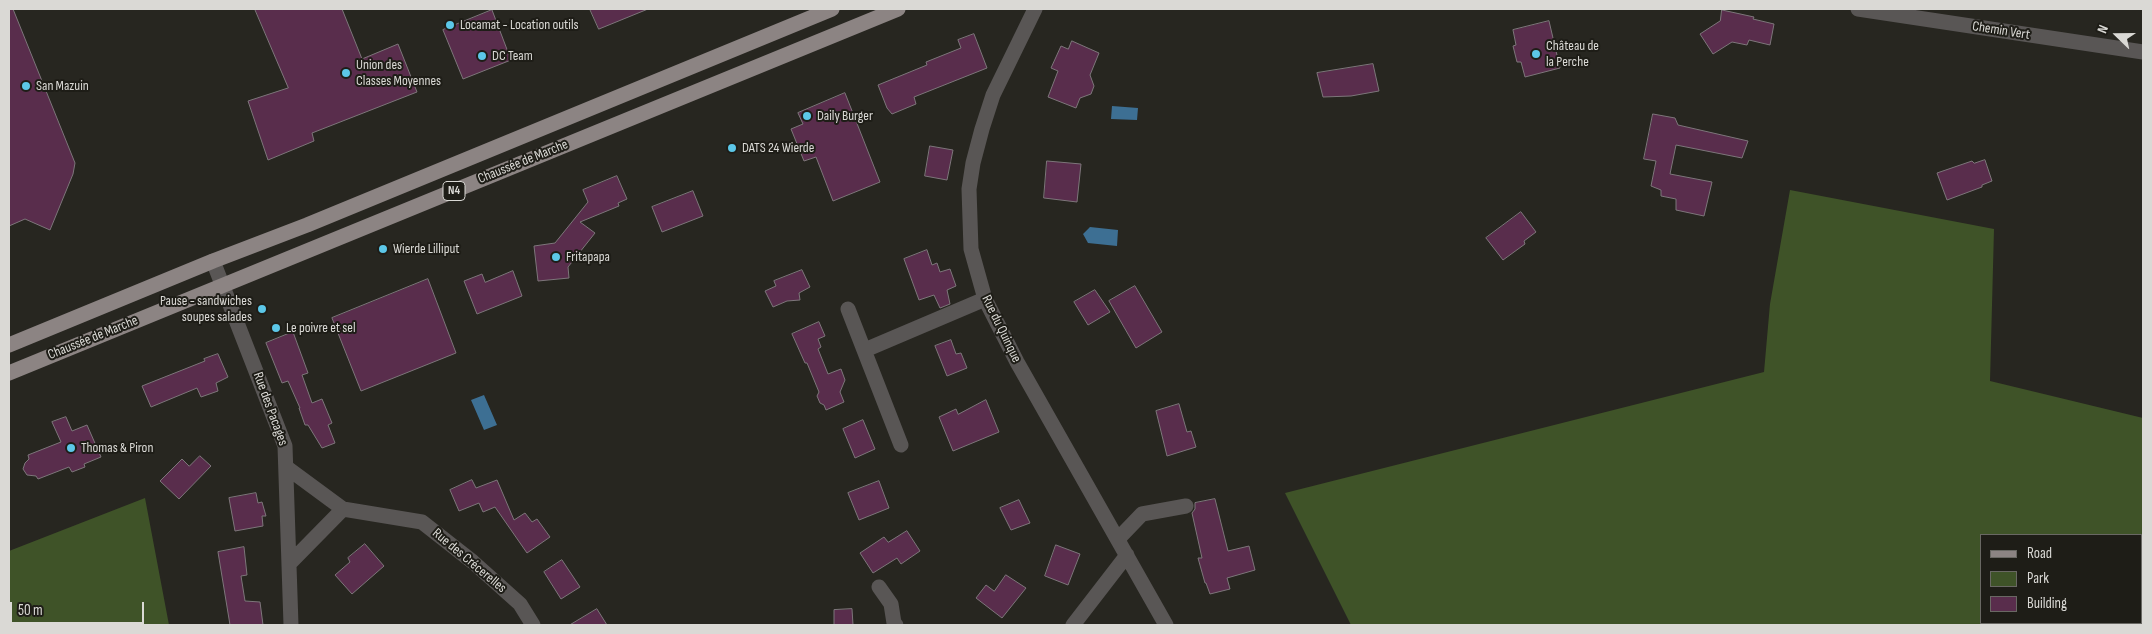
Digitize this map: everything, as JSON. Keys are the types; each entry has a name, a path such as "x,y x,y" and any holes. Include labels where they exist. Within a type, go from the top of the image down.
{"main road":[{"name":"Chaussée de Marche","path":"9,345 213,261 308,225 832,9"},
{"name":"Chaussée de Marche","path":"9,373 898,9"}],"street":[{"name":"Rue du Quinque","path":"1035,9 994,95 982,129 973,163 969,199 971,249 984,299 1017,362 1166,625"},
{"name":"Chemin Vert","path":"1858,9 2143,52"},
{"name":"Rue des Pacages","path":"213,261 285,446 291,625"},
{"path":"865,350 984,299"},
{"path":"848,309 901,445"},
{"name":"Rue des Crécerelles","path":"286,467 342,509 422,522 473,562 520,604 533,625"},
{"path":"1118,539 1142,514 1186,506"},
{"path":"289,564 342,509"},
{"path":"1074,625 1127,555"},
{"path":"879,587 890,604 896,625"}],"green space":[{"path":"1790,190 1994,229 1990,381 2143,418 2143,625 1351,625 1285,493 1764,372 1770,304"},
{"path":"145,498 169,625 9,625 9,551"}],"water":[{"path":"1112,106 1138,108 1137,120 1111,119"},
{"path":"1090,227 1118,230 1117,246 1088,243 1083,234"},
{"path":"484,395 497,425 484,430 471,400"}],"building":[{"name":"San Mazuin","path":"9,9 13,9 75,163 73,174 50,230 25,219 9,226"},
{"name":"Union des Classes Moyennes","path":"255,9 342,9 362,59 398,44 417,92 312,133 314,141 268,160 248,101 288,88"},
{"path":"590,9 648,9 599,29"},
{"path":"492,10 511,60 463,79 443,30"},
{"path":"1722,10 1754,17 1753,19 1774,24 1770,45 1749,40 1747,45 1732,42 1713,54 1700,34 1720,21"},
{"name":"Château de la Perche","path":"1549,21 1560,68 1525,77 1521,62 1517,62 1513,46 1516,45 1513,30"},
{"path":"974,34 987,68 914,97 916,104 892,114 887,108 878,85 927,65 926,62 961,48 958,40"},
{"path":"1072,41 1099,53 1090,75 1094,86 1091,94 1080,98 1076,108 1048,97 1058,71 1051,68 1061,46 1068,49"},
{"path":"1373,64 1379,91 1351,96 1323,97 1317,73"},
{"path":"845,93 880,182 833,201 816,157 804,161 791,129 803,124 798,113"},
{"path":"1653,114 1675,118 1678,125 1748,141 1742,158 1676,145 1670,174 1712,182 1704,216 1676,210 1676,199 1661,196 1661,190 1651,186 1656,161 1644,159"},
{"path":"930,146 953,150 947,180 925,176"},
{"path":"1985,160 1992,181 1982,185 1982,187 1947,200 1937,173 1972,161 1974,163"},
{"path":"1047,161 1081,164 1077,202 1044,198"},
{"name":"Fritapapa","path":"617,176 627,199 618,203 619,206 580,222 595,233 568,267 569,278 538,281 534,246 555,243 588,202 583,190"},
{"path":"693,191 703,216 662,232 652,207"},
{"path":"1521,212 1536,232 1524,241 1525,244 1503,260 1486,238"},
{"path":"927,250 932,265 937,263 940,272 950,269 956,286 947,290 950,304 940,308 934,295 919,300 904,259"},
{"path":"802,270 810,287 799,293 800,300 787,301 773,307 765,291 776,286 774,281"},
{"path":"513,271 522,296 477,314 464,281 482,274 485,282"},
{"path":"428,279 456,353 361,391 332,318"},
{"path":"1135,286 1162,332 1136,348 1109,301"},
{"path":"1095,290 1110,312 1088,325 1074,302"},
{"path":"819,322 825,336 818,339 821,347 818,349 828,374 841,369 845,380 840,392 844,402 826,410 824,405 820,403 817,396 819,392 792,334"},
{"path":"293,332 308,373 302,375 312,403 322,399 332,423 328,425 335,443 322,448 308,425 305,425 288,381 282,383 266,343"},
{"path":"951,340 956,354 961,353 967,368 947,376 935,346"},
{"path":"218,354 228,377 216,383 218,391 201,397 197,388 151,407 142,386"},
{"path":"986,400 999,432 953,451 939,417 956,409 958,414"},
{"path":"1179,404 1187,432 1191,431 1196,447 1167,456 1156,411"},
{"name":"Thomas & Piron","path":"66,417 72,431 87,425 101,457 84,464 85,467 72,472 69,467 38,479 36,476 27,475 23,469 29,459 28,455 61,442 52,422"},
{"path":"863,420 875,449 855,458 843,429"},
{"path":"200,456 211,466 179,499 160,481 182,459 189,466"},
{"path":"472,480 476,488 497,480 514,520 525,513 532,522 537,519 550,537 527,553 495,507 483,512 479,503 459,511 450,490"},
{"path":"879,481 889,508 859,520 848,493"},
{"path":"256,493 258,503 262,502 266,516 262,516 263,526 235,531 229,498"},
{"path":"1215,499 1228,551 1249,546 1255,570 1227,578 1230,589 1210,594 1198,558 1202,558 1192,513 1195,509 1195,503"},
{"path":"1019,500 1030,523 1011,530 1000,508"},
{"path":"907,531 920,551 901,564 897,558 873,573 860,553 884,537 888,542"},
{"path":"365,544 384,566 352,594 335,575 350,562 348,558"},
{"path":"1056,545 1080,554 1068,585 1045,576"},
{"path":"244,547 247,575 241,576 245,601 260,602 263,625 230,625 218,552"},
{"path":"562,560 580,587 561,599 544,572"},
{"path":"1006,575 1026,588 1002,618 976,598 986,585 994,591"},
{"path":"597,609 607,625 570,625"},
{"path":"852,609 853,625 834,625 834,610"}],"place":[{"name":"Locamat - Location outils","path":"450,25"},
{"name":"Château de la Perche","path":"1536,54"},
{"name":"DC Team","path":"482,56"},
{"name":"Union des Classes Moyennes","path":"346,73"},
{"name":"San Mazuin","path":"26,86"},
{"name":"Daily Burger","path":"807,116"},
{"name":"DATS 24 Wierde","path":"732,148"},
{"name":"Wierde Lilliput","path":"383,249"},
{"name":"Fritapapa","path":"556,257"},
{"name":"Pause - sandwiches soupes salades","path":"262,309"},
{"name":"Le poivre et sel","path":"276,328"},
{"name":"Thomas & Piron","path":"71,448"}]}
